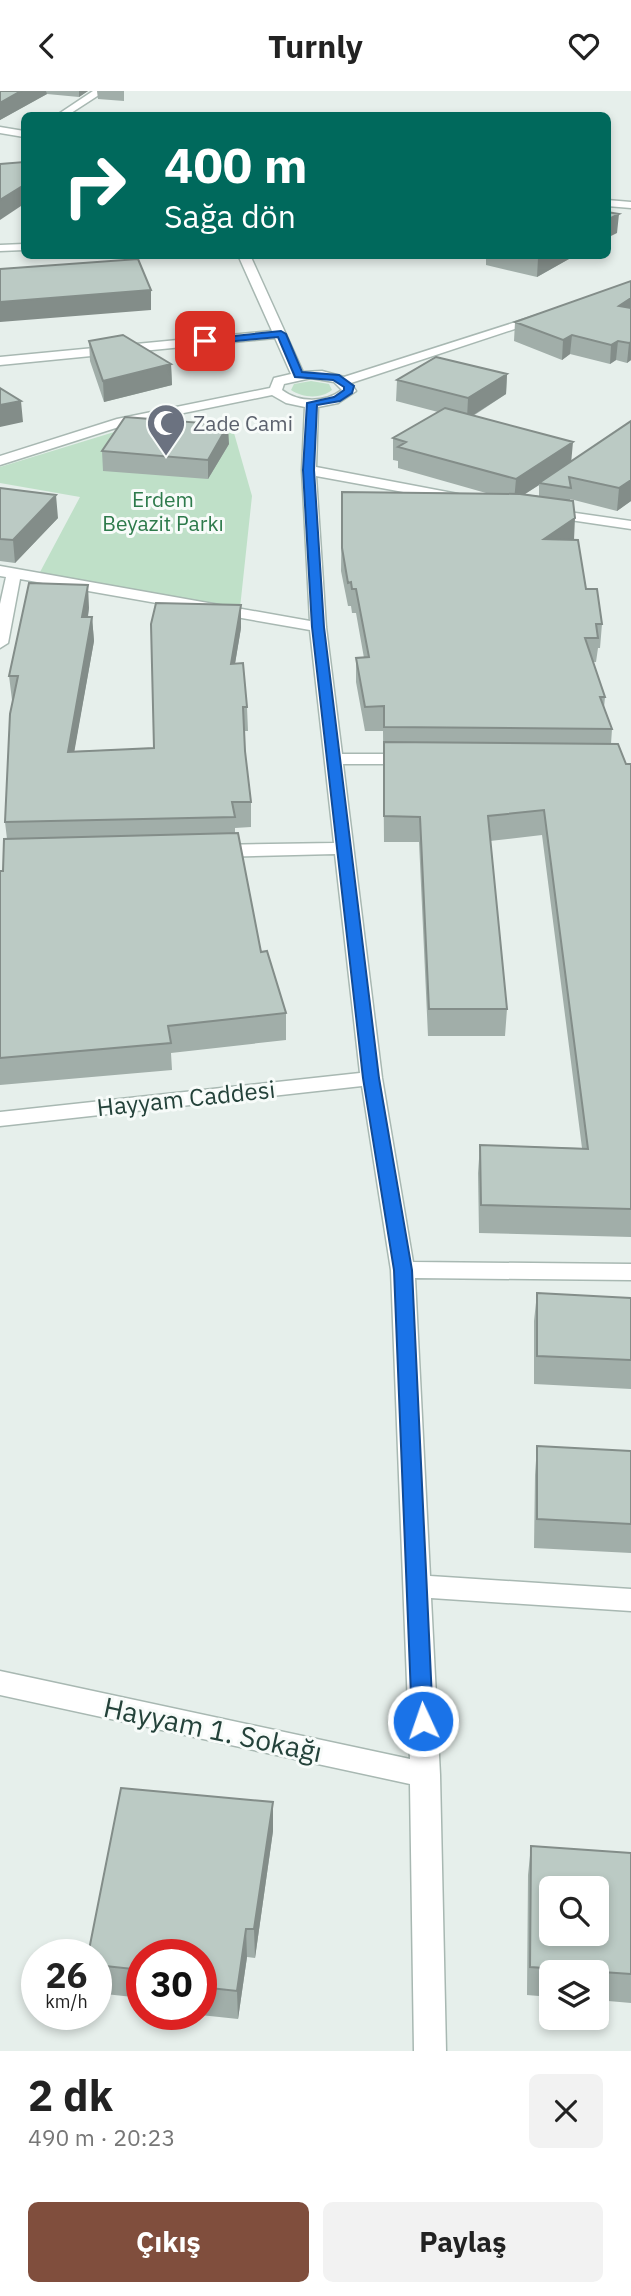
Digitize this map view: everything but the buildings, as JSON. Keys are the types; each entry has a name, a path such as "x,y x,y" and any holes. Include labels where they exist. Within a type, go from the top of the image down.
{"street":[{"path":"67,112 100,91"},
{"path":"0,130 21,134"},
{"path":"611,203 631,205"},
{"path":"0,248 21,247"},
{"path":"246,259 298,375"},
{"path":"344,381 552,314"},
{"path":"0,361 281,334"},
{"path":"0,461 122,422 275,391 288,400 312,403 345,395 349,386 344,381 324,375 298,375 279,381 275,391"},
{"path":"312,403 309,470 318,627 371,1078 403,1270 425,1775 430,2051"},
{"path":"309,470 479,502"},
{"path":"531,510 631,525"},
{"path":"0,643 7,572 318,627"},
{"path":"332,759 427,759"},
{"path":"193,852 345,848"},
{"name":"Hayyam Caddesi","path":"0,1119 371,1078"},
{"path":"403,1270 631,1272"},
{"path":"416,1586 631,1600"},
{"name":"Hayyam 1. Sokağı","path":"0,1683 425,1775"}],"green space":[{"path":"311,381 329,384 332,390 323,395 312,396 291,390 294,384"},
{"name":"Erdem Beyazit Parkı","path":"232,426 252,496 240,608 39,574 80,497 0,483 0,467 124,429"}],"place":[{"name":"Zade Cami","path":"166,457"}],"route":[{"path":"205,341 281,334 298,375 335,377 349,386 349,391 337,399 312,403 309,470 318,627 332,759 345,848 371,1078 403,1270 423,1721"}]}
